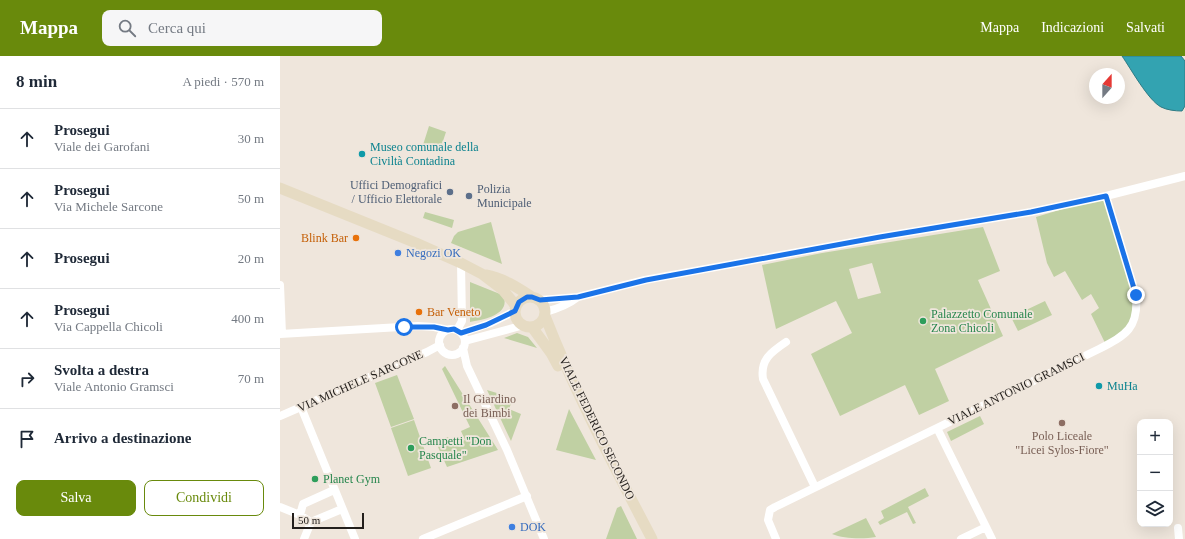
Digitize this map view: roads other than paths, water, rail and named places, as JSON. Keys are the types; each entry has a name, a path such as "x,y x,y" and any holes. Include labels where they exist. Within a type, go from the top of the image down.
{"main road":[{"path":"280,190 416,243 461,263 482,274 503,290 516,309 518,320 528,326 540,324 545,314 543,304 495,276 482,274"},
{"path":"516,309 522,299 536,299"},
{"name":"VIALE FEDERICO SECONDO","path":"545,314 558,351 618,474 652,539"},
{"name":"VIALE FEDERICO SECONDO","path":"528,326 551,353 643,539"}],"street":[{"path":"536,299 578,297 646,280 880,237 1031,212 1106,196 1185,176"},
{"name":"VIALE ANTONIO GRAMSCI","path":"776,539 768,520 770,510 774,507 1109,344 1125,334 1134,322 1138,308 1136,295 1106,196"},
{"path":"461,263 462,321 459,331 464,345 467,366 507,450 544,539"},
{"path":"280,284 281,334 418,326 459,331 486,325 516,309"},
{"path":"545,314 570,303 578,297"},
{"path":"448,330 444,332 440,338 440,345 445,352 449,354 458,353 464,345 528,326"},
{"path":"786,342 774,351 764,362 762,371 763,379 815,487"},
{"name":"VIA MICHELE SARCONE","path":"280,416 440,345"},
{"path":"300,407 355,539"},
{"path":"937,428 992,539"},
{"path":"300,515 303,504 334,490"},
{"path":"423,539 527,496"},
{"path":"280,508 300,515 311,522"},
{"path":"304,539 311,522 342,509"},
{"path":"961,539 986,527"},
{"path":"1178,528 1179,539"}],"water":[{"path":"1122,56 1181,56 1185,61 1185,106 1182,111 1166,109 1156,103 1145,91"}],"place":[{"name":"Museo comunale della Civiltà Contadina","path":"362,154"},
{"name":"Uffici Demografici / Ufficio Elettorale","path":"450,192"},
{"name":"Polizia Municipale","path":"469,196"},
{"name":"Blink Bar","path":"356,238"},
{"name":"Negozi OK","path":"398,253"},
{"name":"Bar Veneto","path":"419,312"},
{"name":"Palazzetto Comunale Zona Chicoli","path":"923,321"},
{"name":"MuHa","path":"1099,386"},
{"name":"Il Giardino dei Bimbi","path":"455,406"},
{"name":"Polo Liceale \"Licei Sylos-Fiore\"","path":"1062,423"},
{"name":"Campetti \"Don Pasquale\"","path":"411,448"},
{"name":"Planet Gym","path":"315,479"},
{"name":"DOK","path":"512,527"}]}
